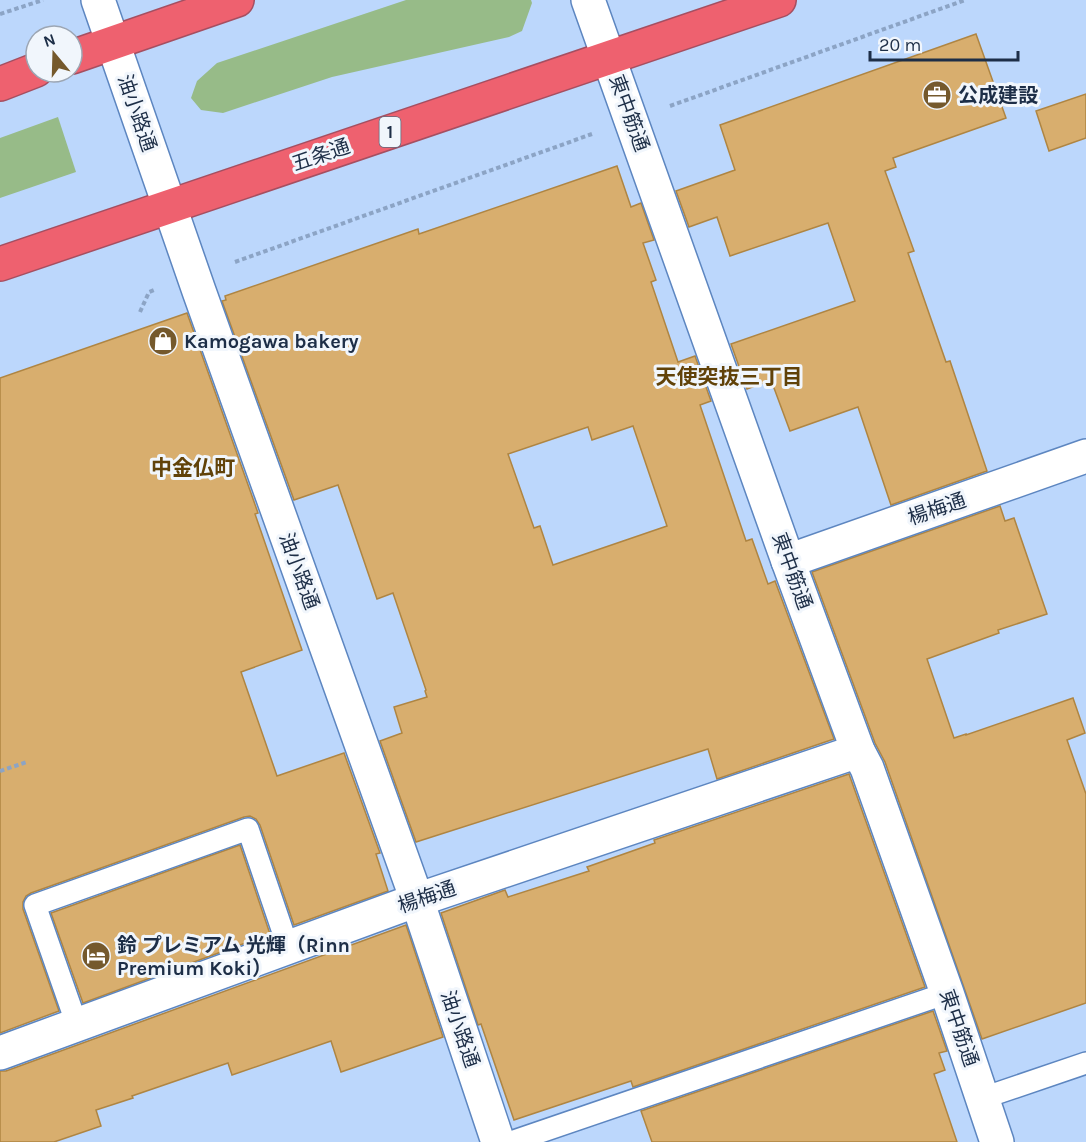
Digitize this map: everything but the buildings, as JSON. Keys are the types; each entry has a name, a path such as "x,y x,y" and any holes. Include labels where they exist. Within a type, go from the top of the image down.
{"highway":[{"path":"84,53 237,0"},
{"name":"五条通","path":"0,264 779,0"},
{"path":"0,84 24,75"}],"street":[{"name":"油小路通","path":"98,0 417,900 498,1142"},
{"name":"東中筋通","path":"588,0 788,561 858,751 867,768 997,1142"},
{"name":"楊梅通","path":"788,561 1086,456"},
{"name":"楊梅通","path":"0,1053 417,900 858,751"}],"lane":[{"path":"76,1025 35,905 248,829 288,947"},
{"path":"511,1142 947,993"},
{"path":"982,1098 1086,1063"}],"path":[{"path":"0,14 43,0"},
{"path":"140,312 149,292 966,0"},
{"path":"0,771 27,762"}],"green space":[{"path":"406,0 531,0 532,3 522,31 509,37 332,77 223,113 201,110 191,98 197,81 217,63"},
{"path":"58,117 76,172 0,198 0,138"}],"place":[{"name":"公成建設","path":"937,95"},
{"name":"Kamogawa bakery","path":"163,341"},
{"name":"鈴 プレミアム 光輝（Rinn Premium Koki）","path":"96,956"}],"district":[{"name":"天使突抜三丁目","path":"729,377"},
{"name":"中金仏町","path":"193,468"}]}
